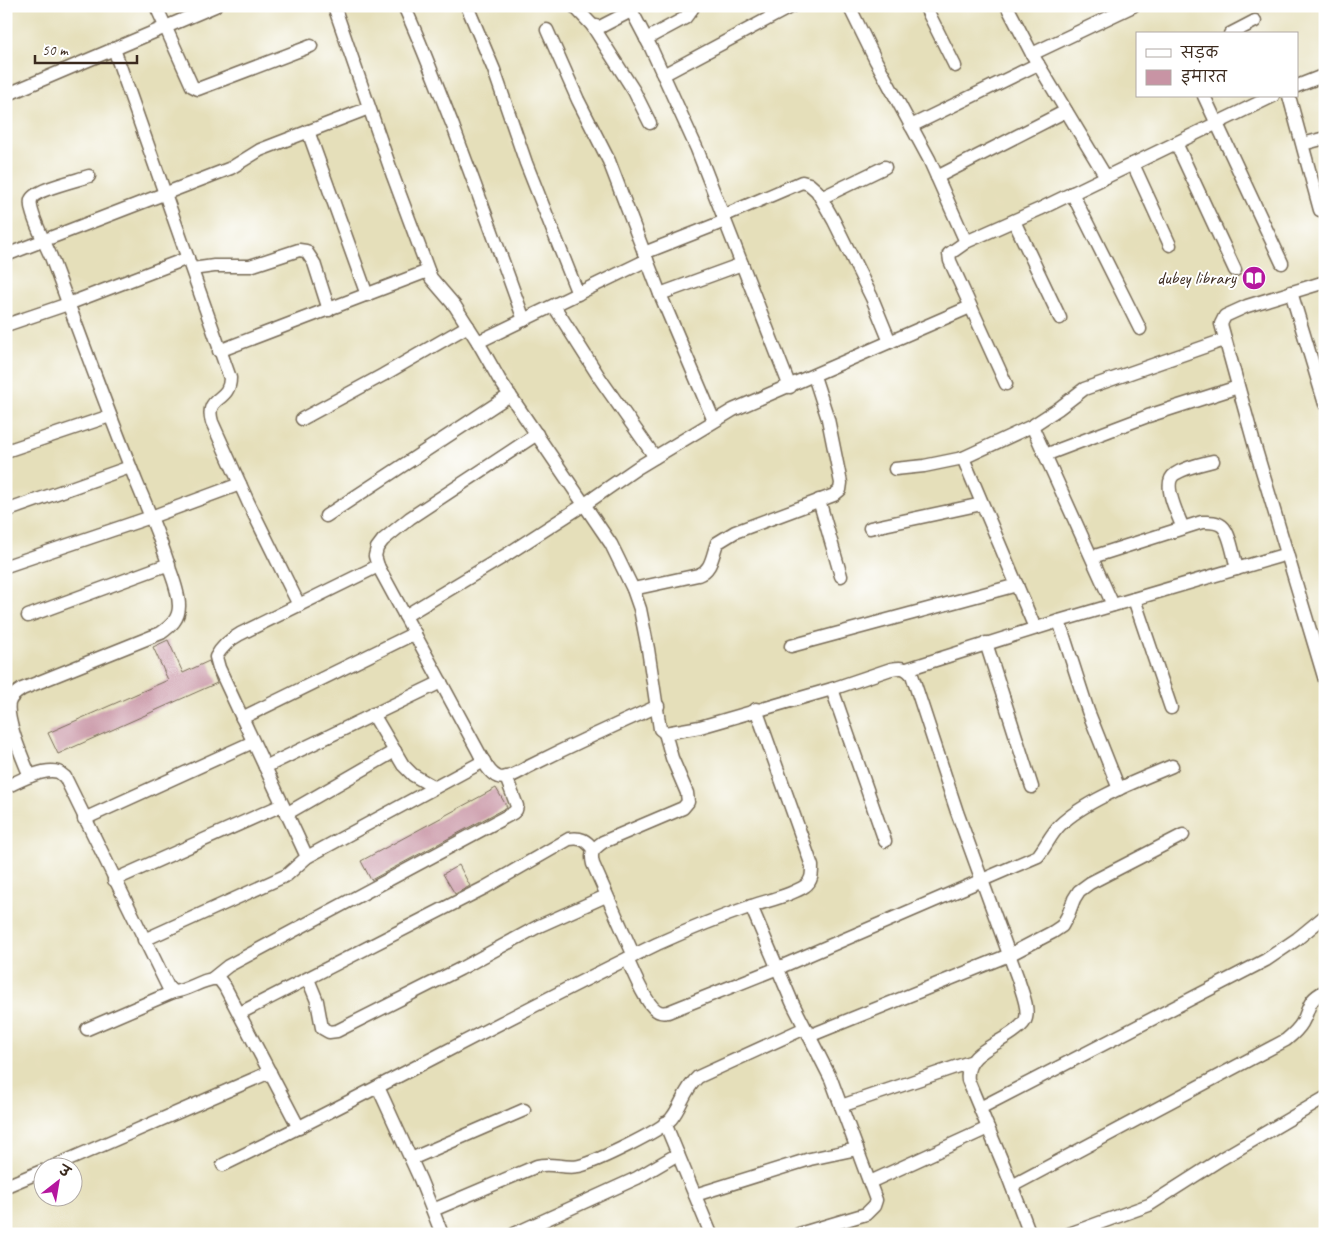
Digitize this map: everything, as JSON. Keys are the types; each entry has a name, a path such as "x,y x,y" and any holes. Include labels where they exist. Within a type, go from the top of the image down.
{"street":[{"path":"156,6 192,86 198,89 311,46"},
{"path":"6,95 215,6"},
{"path":"334,6 431,278 455,306 510,395 612,544 633,589 640,610 658,706 660,729 665,733 672,758 687,793 688,802 683,808 603,842 593,848 591,854 592,864 646,997 653,1008 660,1012 668,1012 778,968 1038,856 1060,825 1073,814 1119,789 1172,766"},
{"path":"404,6 463,152 524,320"},
{"path":"467,6 494,70 529,171 578,294"},
{"path":"574,6 592,25 634,91 650,123"},
{"path":"646,39 685,18 690,14 691,6"},
{"path":"663,75 768,12 792,6"},
{"path":"849,6 937,177 966,242"},
{"path":"926,6 955,66"},
{"path":"1007,6 1035,59 1106,177"},
{"path":"911,126 1133,6"},
{"path":"592,25 600,27 630,9 697,149 790,386"},
{"path":"1234,32 1255,21"},
{"path":"547,30 578,100 609,160 660,294 714,421"},
{"path":"114,49 230,378 230,387 225,395 212,405 209,412 240,484 299,605"},
{"path":"1298,86 1325,75"},
{"path":"1205,98 1282,263"},
{"path":"1006,384 970,307 950,261 949,254 966,242 1072,194 1269,98"},
{"path":"1290,98 1320,210"},
{"path":"6,255 231,168 260,150 369,108"},
{"path":"937,177 1066,111"},
{"path":"308,131 367,295"},
{"path":"1303,144 1325,138"},
{"path":"1176,143 1235,270"},
{"path":"1133,164 1170,245"},
{"path":"821,198 885,167"},
{"path":"30,776 20,754 7,710 12,696 22,689 162,633 171,627 178,617 177,591 169,564 31,210 30,201 33,196 41,191 89,176"},
{"path":"478,342 578,294 646,257 802,182 810,184 817,191 834,221 868,289 890,342"},
{"path":"1072,194 1140,329"},
{"path":"1014,221 1060,318"},
{"path":"6,325 190,264 250,266 299,250 306,251 311,256 329,310"},
{"path":"660,294 742,264"},
{"path":"219,351 428,271"},
{"path":"1325,282 1247,306 1225,316 1221,324 1224,340 1325,680"},
{"path":"1291,292 1325,404"},
{"path":"554,306 601,380 655,457"},
{"path":"405,616 506,556 655,457 733,410 970,307"},
{"path":"302,419 468,326"},
{"path":"895,469 924,466 962,458 1032,426 1084,389 1224,340"},
{"path":"633,589 705,572 710,565 717,543 735,532 840,490 841,483 828,419 814,376"},
{"path":"1045,455 1148,416 1238,387"},
{"path":"326,516 510,395"},
{"path":"6,451 110,416"},
{"path":"1032,426 1113,605"},
{"path":"537,434 410,518 383,540 377,548 375,556 378,566 484,760 490,770 498,777 506,777 658,706"},
{"path":"962,458 1035,628"},
{"path":"1183,528 1169,490 1169,482 1173,475 1180,471 1213,461"},
{"path":"6,511 130,467"},
{"path":"6,566 151,517 240,484"},
{"path":"819,500 841,576"},
{"path":"870,528 982,504"},
{"path":"1092,557 1202,522 1212,522 1222,526 1227,533 1237,569"},
{"path":"907,669 1035,628 1287,554"},
{"path":"28,616 169,564"},
{"path":"307,857 242,718 216,657 220,648 240,634 378,566"},
{"path":"791,646 1016,584"},
{"path":"1134,599 1171,708"},
{"path":"1059,621 1088,710 1119,789"},
{"path":"242,718 415,633"},
{"path":"986,643 1032,787"},
{"path":"665,733 700,727 756,709 832,689 891,669 901,667 907,669 912,675 954,803 1026,1004 1026,1017 1022,1025 1006,1039 980,1053 970,1062 966,1070 968,1080 1030,1234"},
{"path":"265,767 441,682"},
{"path":"832,689 886,841"},
{"path":"223,1165 667,940 806,885 812,877 812,866 756,709"},
{"path":"373,714 403,765 413,774 434,787"},
{"path":"84,819 253,742"},
{"path":"114,880 284,810 395,751"},
{"path":"144,940 287,875 307,857 484,760"},
{"path":"6,787 30,776 48,771 58,772 65,777 144,940 168,987 173,992"},
{"path":"86,1029 173,992 181,991 213,978 228,966 513,813 517,806 506,777"},
{"path":"433,1210 537,1166 547,1163 580,1166 610,1153 665,1123 677,1110 689,1086 698,1077 807,1032 1009,955 1062,926 1074,898 1079,891 1090,883 1183,835"},
{"path":"240,1013 484,888 569,839 578,837 586,841 593,848"},
{"path":"308,979 317,1001 322,1028 328,1032 337,1031 460,969 539,926 606,896"},
{"path":"751,906 807,1032 831,1079 876,1200 874,1206 866,1214 799,1234"},
{"path":"980,1108 1266,960 1297,939 1325,916"},
{"path":"213,978 219,979 226,986 299,1128"},
{"path":"1012,1186 1286,1040 1298,1030 1309,1003 1325,991"},
{"path":"841,1106 970,1062"},
{"path":"73,1158 270,1072"},
{"path":"378,1087 411,1159 442,1234"},
{"path":"1069,1234 1149,1205 1221,1159 1325,1098"},
{"path":"411,1159 524,1110"},
{"path":"665,1123 711,1234"},
{"path":"870,1182 988,1128"},
{"path":"695,1196 810,1159 857,1148"},
{"path":"514,1234 636,1178 678,1154"},
{"path":"6,1186 32,1175"}],"building":[{"path":"168,640 183,673 209,661 217,683 58,754 48,733 168,680 153,647"},
{"path":"496,788 507,807 371,880 361,861"},
{"path":"459,865 470,886 455,894 443,874"}],"place":[{"name":"dubey library","path":"1254,278"}]}
